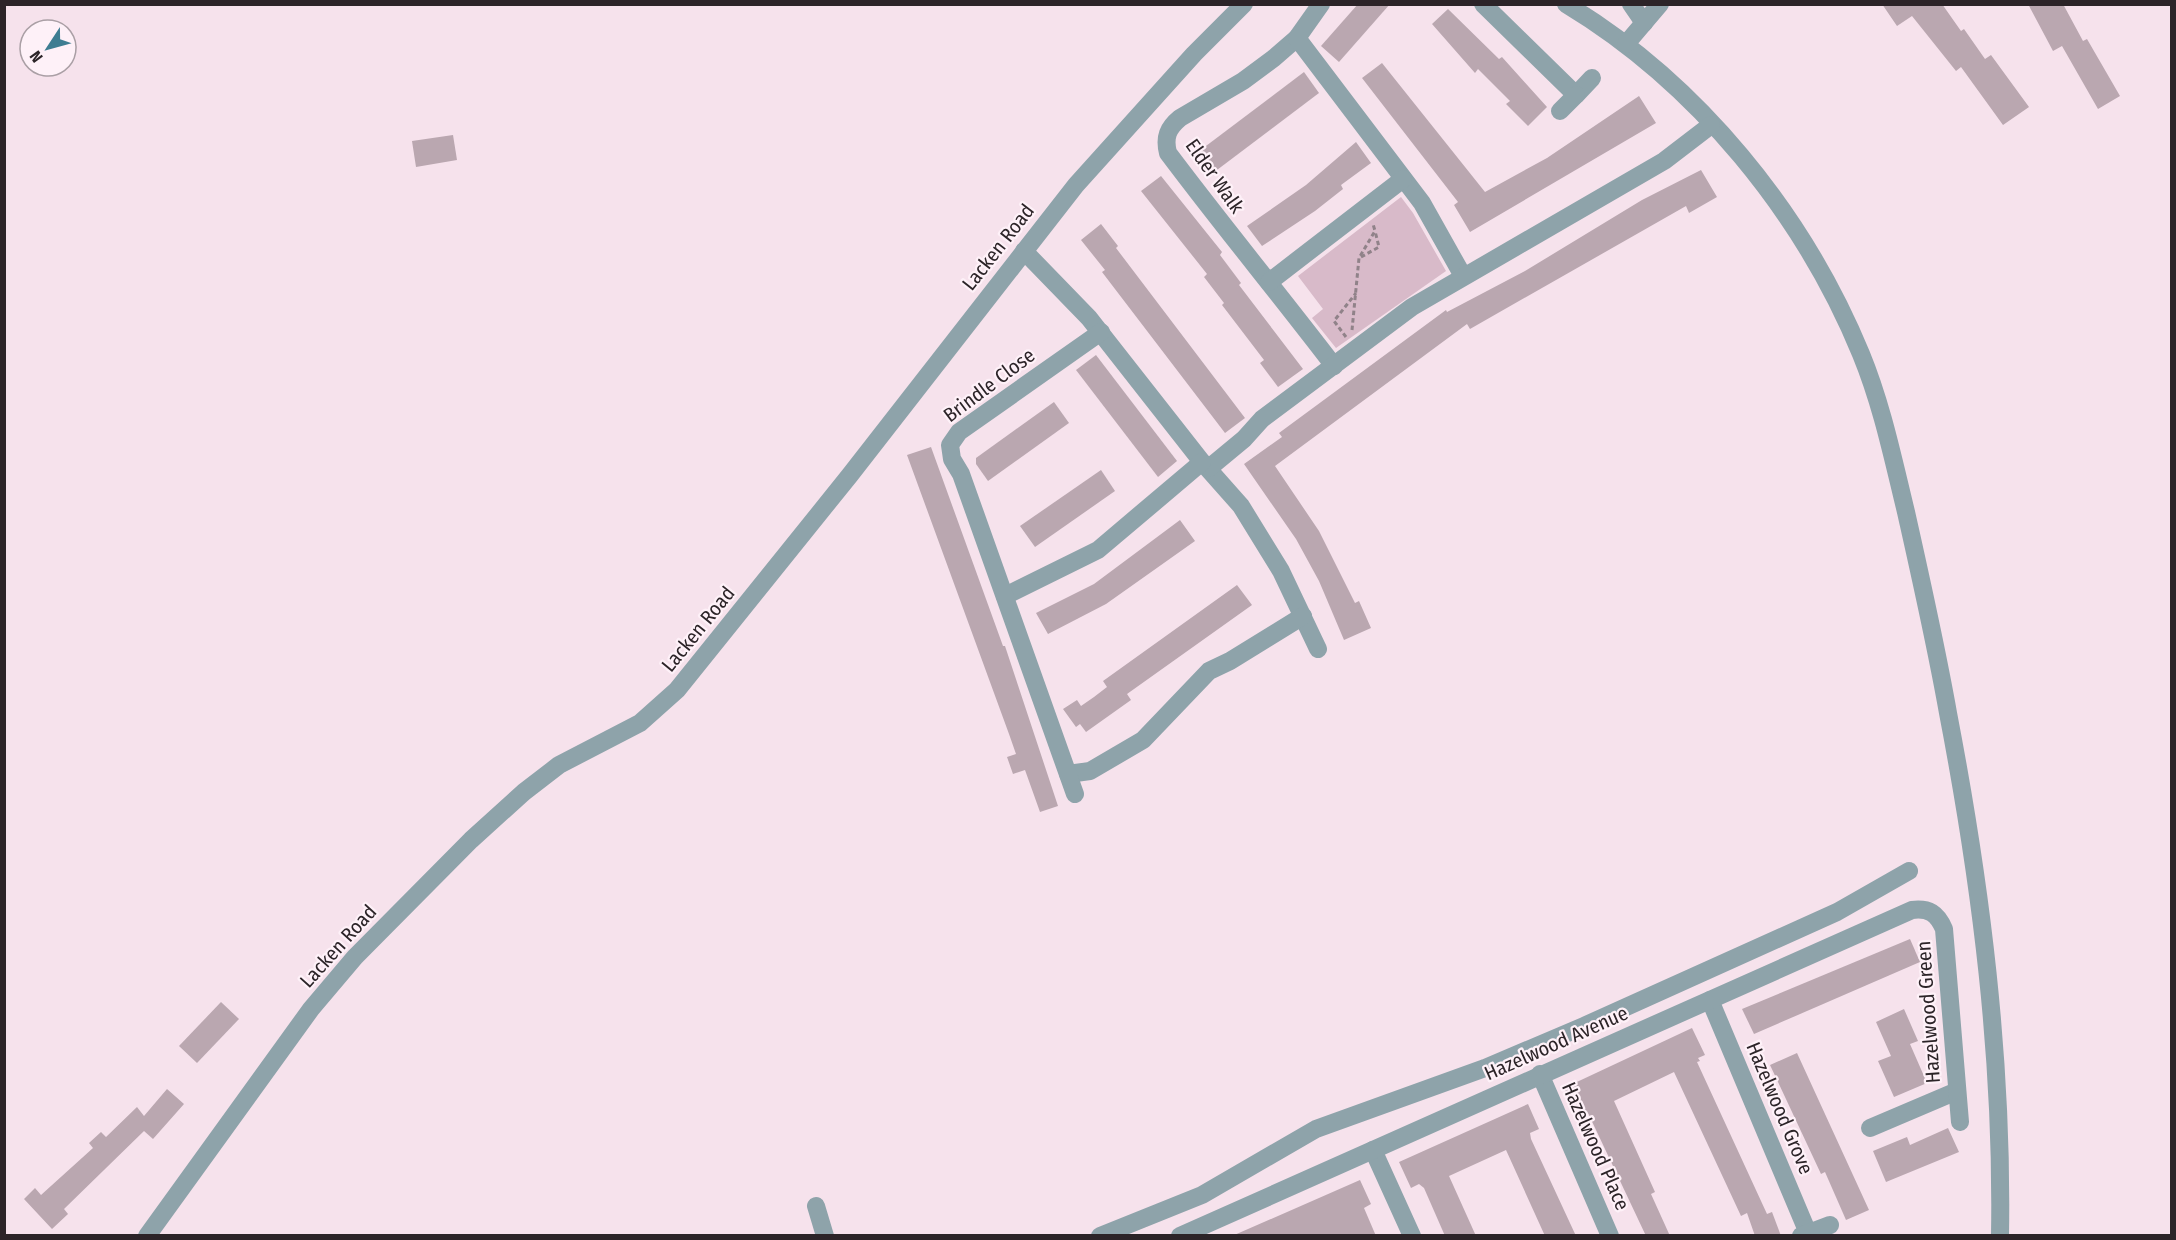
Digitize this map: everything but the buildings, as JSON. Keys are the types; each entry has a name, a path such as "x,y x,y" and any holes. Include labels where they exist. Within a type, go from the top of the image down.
{"street":[{"name":"Lacken Road","path":"147,1236 311,1009 355,957 524,792 559,765 640,723 677,690 850,475 1084,176 1194,54 1244,4"},
{"name":"Elder Walk","path":"1321,4 1296,38 1244,81 1180,117 1172,125 1166,142 1168,153 1251,264 1269,282 1334,366"},
{"path":"1483,4 1576,95"},
{"path":"1566,4 1610,31 1626,44 1673,85 1738,153 1784,213 1826,282 1860,354 1885,425 1930,619 1971,833 1994,1023 2000,1236"},
{"path":"1631,4 1644,23"},
{"path":"1626,44 1660,4"},
{"path":"1296,38 1422,203 1463,276"},
{"path":"1560,111 1592,78"},
{"path":"1005,596 1098,550 1205,465 1244,439 1262,419 1412,307 1664,160 1690,144 1711,125"},
{"path":"1269,282 1403,179"},
{"path":"1024,250 1101,332 1205,465 1241,506 1281,571 1318,649"},
{"name":"Brindle Close","path":"1075,794 961,474 952,459 950,445 959,432 1101,332"},
{"path":"1068,774 1090,771 1143,740 1209,671 1230,662 1303,616"},
{"path":"1100,1236 1202,1195 1316,1129 1485,1068 1573,1030 1837,912 1909,871"},
{"name":"Hazelwood Avenue","path":"1180,1236 1208,1229 1540,1074 1912,910 1925,909 1938,916 1944,929"},
{"name":"Hazelwood Green","path":"1944,929 1960,1122"},
{"name":"Hazelwood Grove","path":"1710,1000 1805,1234 1830,1225"},
{"name":"Hazelwood Place","path":"1540,1074 1610,1236"},
{"name":"Hazelwood Green","path":"1870,1128 1956,1091"},
{"path":"1373,1150 1412,1236"},
{"path":"816,1206 825,1236"}],"path":[{"path":"1359,258 1379,247 1371,216"},
{"path":"1358,291 1334,321 1351,344 1358,291 1359,258 1375,231"}],"shaded area":[{"path":"1401,197 1413,213 1446,271 1336,348 1312,318 1323,309 1298,276"}]}
